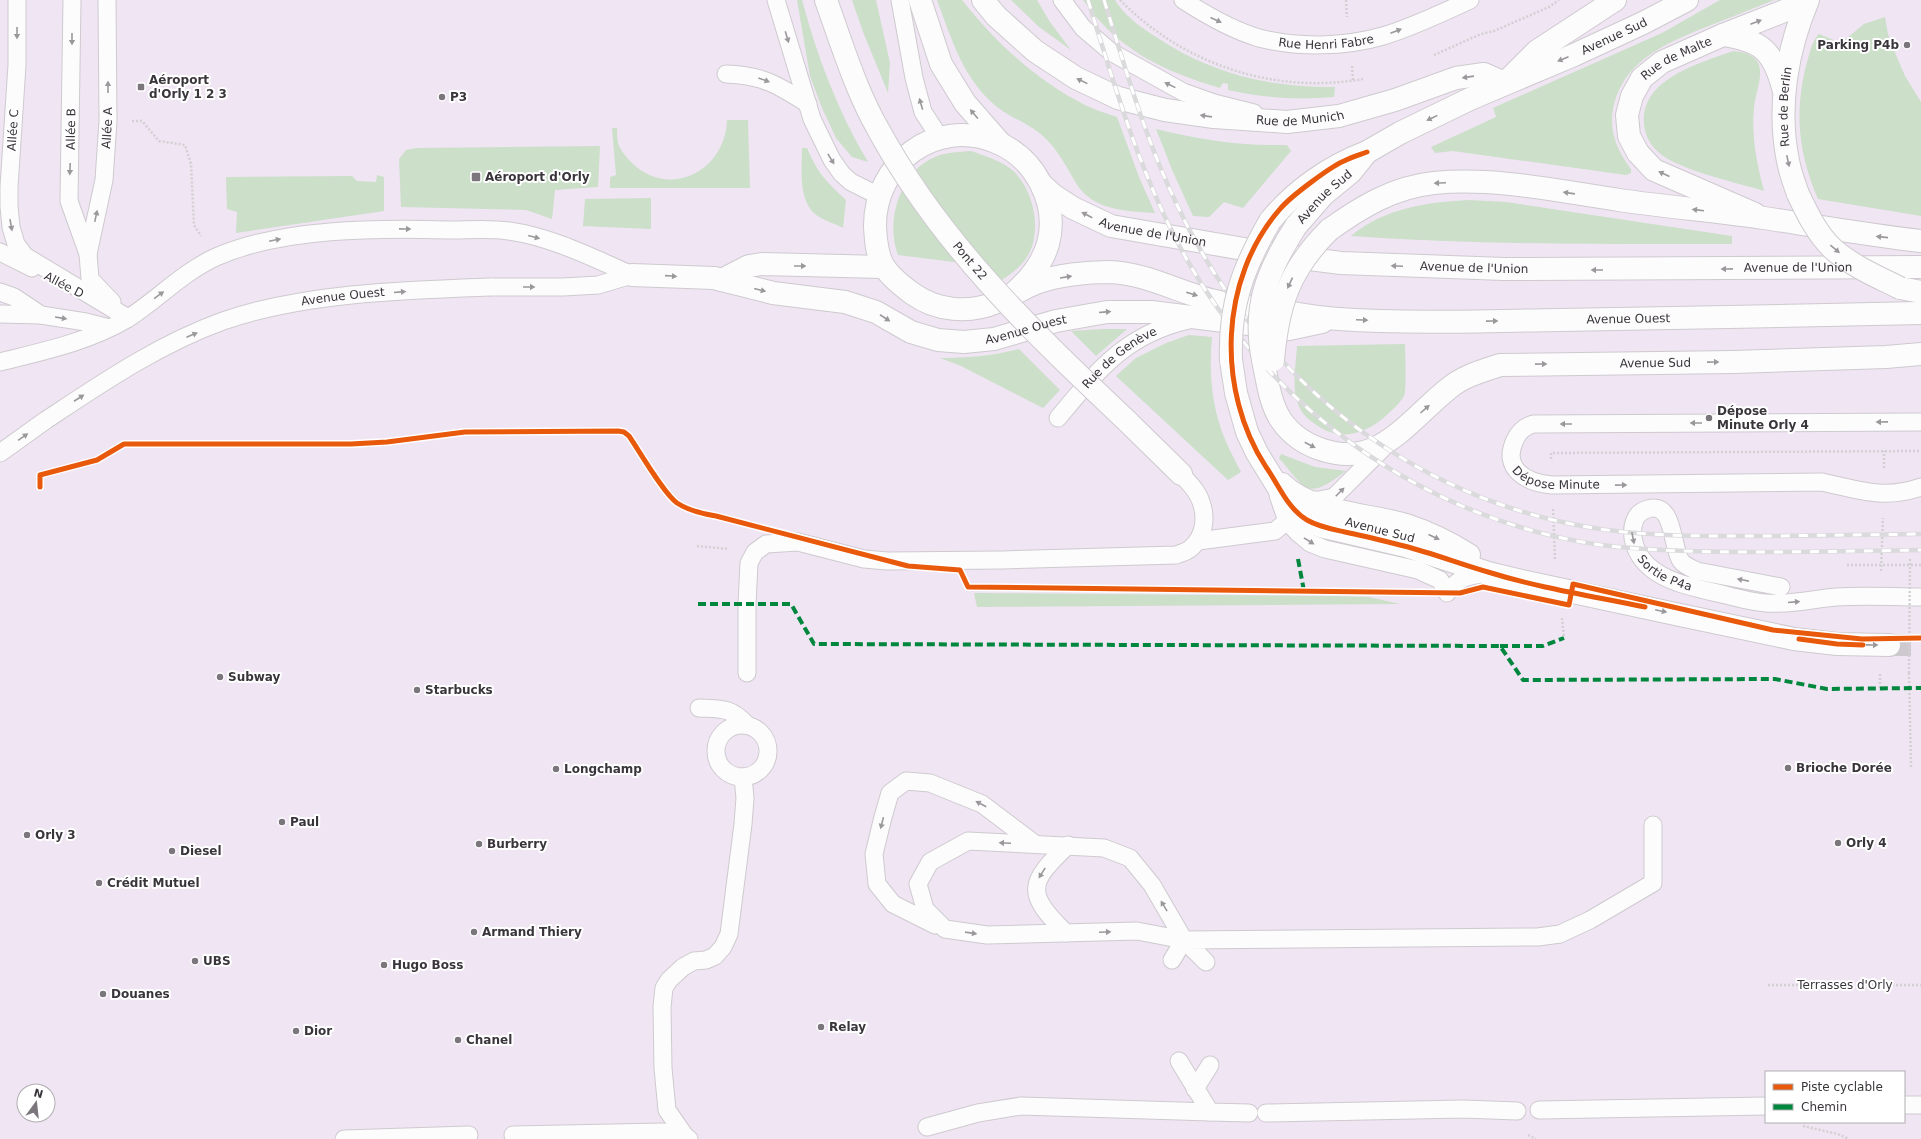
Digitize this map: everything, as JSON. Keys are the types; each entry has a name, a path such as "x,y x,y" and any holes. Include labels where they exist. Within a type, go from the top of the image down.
{"street":[{"name":"Pont 22","path":"826,0 856,85 878,129 910,184 950,239 997,294 1181,474"},
{"path":"920,0 945,71 965,103 1000,143"},
{"name":"Rue de Munich","path":"983,0 996,16 1035,51 1076,78 1118,98 1172,111 1214,117 1287,122 1339,116 1395,100 1456,78 1484,74 1505,83"},
{"path":"1505,83 1537,51 1615,0"},
{"name":"Avenue Sud","path":"1687,0 1636,26 1505,83 1400,133 1367,152 1342,162 1282,207 1270,221 1244,271 1236,296 1230,333 1231,360 1236,393 1247,432 1257,453 1289,505 1297,512 1320,526 1406,546 1488,572 1526,582 1794,638 1837,644 1895,641"},
{"name":"Rue de Malte","path":"1763,218 1654,170 1638,153 1629,136 1627,115 1632,96 1642,78 1662,62 1723,35 1809,1"},
{"name":"Rue de Berlin","path":"1809,1 1794,38 1788,60 1784,91 1784,127 1788,162 1798,194 1812,223 1833,248 1865,270 1911,290"},
{"path":"1723,35 1746,38 1759,45 1771,57 1778,70 1784,91"},
{"path":"960,134 980,136 1000,143 1017,153 1031,167 1042,185 1048,204 1050,223 1048,243 1041,262 1030,279 1000,302 963,310 945,308 927,302 911,293 883,267 876,243 875,220 879,196 888,176 902,159 920,146 940,138 960,134"},
{"name":"Avenue Sud","path":"1367,152 1351,172 1323,195 1296,226 1283,246 1261,298 1258,319 1259,342 1268,360 1271,397 1281,420 1297,437 1314,448 1337,453 1357,453 1373,449 1395,436 1450,387 1473,374 1500,365 1734,362 1886,357 1921,354"},
{"path":"1268,360 1284,297 1294,273 1311,248 1329,230 1369,203 1401,190 1433,183 1475,182 1763,218 1866,235 1921,241"},
{"name":"Avenue de l'Union","path":"1042,185 1053,195 1074,208 1111,226 1278,256 1341,263 1504,270 1921,267"},
{"path":"722,280 749,266 762,264 883,267"},
{"name":"Avenue Ouest","path":"1015,292 1040,281 1105,272 1127,274 1150,279 1214,301 1337,319 1466,321 1921,314"},
{"name":"Avenue Ouest","path":"632,275 722,280 773,293 845,302 876,312 911,332 938,340 964,342 994,340 1063,320 1107,312 1151,312 1289,329 1337,319"},
{"path":"1297,512 1326,507 1407,526 1436,538 1491,568 1526,582"}],"lane":[{"name":"Allée C","path":"17,0 17,65 8,187 11,227 16,244 25,256 128,318"},
{"name":"Allée B","path":"72,0 69,201 88,254"},
{"name":"Allée A","path":"88,254 104,180 108,121 107,0"},
{"path":"776,0 812,119 825,147 842,174 851,182 879,196"},
{"path":"900,0 914,78 923,112 940,138"},
{"path":"1062,0 1083,28 1111,52 1164,82 1183,92 1214,103 1287,122"},
{"name":"Rue Henri Fabre","path":"1183,0 1205,14 1259,38 1290,43 1322,44 1350,43 1383,36 1470,0"},
{"path":"726,74 746,75 764,79 808,104"},
{"path":"0,362 86,339 128,318 176,282 215,258 248,246 276,240 329,233 390,229 508,231 548,240 632,275"},
{"name":"Allée D","path":"0,252 128,318"},
{"path":"88,254 90,278 128,318"},
{"name":"Avenue Ouest","path":"0,452 116,374 177,341 224,321 309,301 421,290 598,285 632,275"},
{"path":"0,292 14,297 41,315"},
{"path":"0,314 41,315 86,322 109,328"},
{"name":"Rue de Genève","path":"1058,418 1101,369 1119,353 1141,337 1167,325 1195,318"},
{"path":"1886,357 1921,360"},
{"name":"Dépose Minute","path":"1921,422 1533,424 1520,431 1512,446 1511,455 1515,468 1531,482 1552,485 1822,482 1864,493 1884,494 1902,493 1921,487"},
{"path":"1198,541 1275,531 1297,512 1318,500 1334,497 1395,436"},
{"path":"747,673 749,563 755,552 766,544 798,542 872,559 1002,560 1176,555 1190,550 1198,541 1203,529 1204,516 1201,501 1181,474"},
{"name":"Sortie P4a","path":"1781,587 1692,569 1682,561 1674,543 1669,519 1664,512 1653,508 1648,509 1640,512 1635,519 1632,530 1634,541 1638,553 1645,562 1667,578 1701,590 1752,602 1769,603 1853,596 1921,597"},
{"path":"1297,512 1298,533 1310,543 1325,549 1418,570 1440,580 1447,593 1454,583 1466,577 1488,572"},
{"path":"698,708 733,712 747,725 762,733 768,749 764,765 751,775 743,777 727,772 721,766 717,758 716,749 718,740 723,733 738,725 747,725"},
{"path":"687,1137 667,1110 663,1068 662,1007 664,988 669,980 683,967 694,961 706,960 715,956 723,947 729,934 743,824 745,798 743,777"},
{"path":"1035,844 982,804 930,783 906,781 890,793 874,854 877,884 892,904 945,929 987,935 1137,931 1184,940 1538,937 1560,934 1590,920 1653,883 1653,825"},
{"path":"945,929 925,909 918,884 930,862 968,841 1104,848 1130,858 1152,885 1184,940 1206,962"},
{"path":"1066,933 1050,917 1038,901 1037,881 1046,866 1068,845"},
{"path":"1172,960 1184,940"},
{"path":"1179,1061 1210,1112"},
{"path":"1195,1089 1210,1064"},
{"path":"1905,1105 1921,1105"},
{"path":"927,1127 978,1113 1021,1106 1249,1113"},
{"path":"1539,1110 1765,1106"},
{"path":"1266,1113 1463,1109 1517,1111"},
{"path":"513,1135 664,1132 687,1137"},
{"path":"344,1139 469,1135"}],"path":[{"path":"1344,81 1344,86"},
{"path":"142,121 158,141 185,145 191,164 194,225 215,258"},
{"path":"1883,444 1884,474"},
{"path":"1552,466 1551,453 1921,451"},
{"path":"1880,579 1884,516"},
{"path":"697,546 755,552"},
{"path":"1910,558 1909,673 1911,767"},
{"path":"1847,566 1921,565"},
{"path":"1895,641 1916,638"},
{"path":"1803,1126 1838,1134 1848,1139"},
{"path":"1528,1135 1536,1139"}],"shaded area":[{"path":"0,0 1921,0 1921,1139 0,1139"}],"green space":[{"path":"797,0 802,0 814,42 829,83 847,123 868,162 852,157 836,138 822,108 810,76"},
{"path":"852,0 876,0 890,63 888,93 863,32"},
{"path":"937,0 962,0 988,31 1034,72 1067,95 1085,105 1117,117 1139,177 1155,213 1111,208 1092,199 1083,192 1065,164 1043,136 997,107 975,84 960,58"},
{"path":"1011,0 1037,0 1050,22 1071,50 1039,27"},
{"path":"1083,0 1115,0 1127,15 1148,32 1195,59 1217,68 1240,76 1286,85 1335,87 1334,97 1268,97 1228,90 1228,84 1223,83 1220,88 1179,74 1143,56 1127,45 1111,32"},
{"path":"1720,0 1774,0 1677,39 1650,55 1638,64 1628,75 1620,88 1614,104 1612,122 1617,146 1631,169 1631,173 1626,175 1453,151 1435,153 1431,147 1496,117 1493,108 1662,33"},
{"path":"1885,17 1888,34 1896,55 1905,76 1921,102 1921,216 1818,199 1811,182 1802,148 1799,114 1800,97 1807,62 1815,40 1819,34 1841,43 1864,24"},
{"path":"1733,51 1752,56 1759,65 1760,75 1753,118 1753,129 1757,160 1764,191 1701,173 1676,163 1666,158 1658,151 1651,144 1646,135 1644,124 1645,108 1652,95 1662,84 1689,68"},
{"path":"727,120 748,120 750,188 610,188 610,177 616,175 612,128 617,128 617,139 619,146 632,163 647,174 663,179 678,179 693,174 707,165 717,153 724,138"},
{"path":"1156,129 1221,142 1287,145 1291,151 1243,208 1224,202 1209,217 1193,216"},
{"path":"600,146 598,187 555,190 552,219 526,210 401,207 399,159 406,150 416,148"},
{"path":"802,148 807,148 823,177 846,200 843,228 818,216 810,208 803,192"},
{"path":"971,151 997,161 1011,169 1019,177 1025,187 1034,211 1035,223 1032,247 1021,265 999,282 962,263 898,255 894,242 893,228 898,199 904,185 913,174 923,164 939,155 953,152"},
{"path":"377,175 384,177 384,211 236,233 237,212 227,209 226,177 352,176 357,181 376,182"},
{"path":"651,198 651,229 583,226 585,199"},
{"path":"1469,200 1506,202 1732,236 1732,244 1589,244 1446,241 1351,236 1364,226 1378,219 1407,208"},
{"path":"1127,329 1096,356 1071,331"},
{"path":"1189,335 1212,337 1211,372 1215,406 1223,435 1241,472 1228,480 1116,376 1136,358 1166,343"},
{"path":"1405,344 1406,379 1404,396 1388,414 1371,427 1353,434 1334,433 1315,424 1300,409 1295,392 1297,346"},
{"path":"1019,349 1060,390 1043,408 961,366 940,358 980,356"},
{"path":"1281,454 1315,467 1346,471 1323,486 1315,489 1309,488 1303,485 1296,478 1279,458"},
{"path":"974,593 1334,596 1369,597 1400,604 977,607"}],"tunnel":[{"path":"1889,645 1921,645"}],"railway":[{"path":"1088,0 1128,126 1152,188 1180,247 1215,304 1256,357 1303,404 1355,446 1412,481 1472,510 1535,531 1601,545 1658,550 1714,552 1921,550"},
{"path":"1104,0 1137,105 1156,157 1178,207 1213,271 1255,330 1304,383 1358,429 1418,467 1483,498 1551,520 1624,532 1662,535 1778,536 1921,534"}],"marked path":[{"path":"1298,559 1304,591"},
{"path":"698,604 791,604 814,644 1500,646 1523,680 1775,679 1827,689 1921,688"},
{"path":"1500,646 1543,646 1564,638"}],"cycle path":[{"path":"1367,152 1338,164 1320,175 1285,203 1260,237 1245,268 1236,301 1231,335 1232,370 1239,404 1250,437 1266,467 1294,509 1307,520 1316,524 1330,529 1414,549 1507,578 1645,607"},
{"path":"40,487 40,475 97,460 124,444 351,444 387,442 465,432 618,431 624,432 629,436 666,491 677,503 686,508 908,566 960,570 968,587 1460,593 1483,587 1569,605 1573,584 1773,630 1862,639 1921,638"},
{"path":"1799,639 1837,644 1863,645"}],"place":[{"name":"Parking P4b","path":"1907,45"},
{"name":"Aéroport d'Orly 1 2 3","path":"141,87"},
{"name":"P3","path":"442,97"},
{"name":"Aéroport d'Orly","path":"476,177"},
{"name":"Dépose Minute Orly 4","path":"1709,418"},
{"name":"Subway","path":"220,677"},
{"name":"Starbucks","path":"417,690"},
{"name":"Brioche Dorée","path":"1788,768"},
{"name":"Longchamp","path":"556,769"},
{"name":"Paul","path":"282,822"},
{"name":"Orly 3","path":"27,835"},
{"name":"Orly 4","path":"1838,843"},
{"name":"Burberry","path":"479,844"},
{"name":"Diesel","path":"172,851"},
{"name":"Crédit Mutuel","path":"99,883"},
{"name":"Armand Thiery","path":"474,932"},
{"name":"UBS","path":"195,961"},
{"name":"Hugo Boss","path":"384,965"},
{"name":"Douanes","path":"103,994"},
{"name":"Relay","path":"821,1027"},
{"name":"Dior","path":"296,1031"},
{"name":"Chanel","path":"458,1040"}]}
